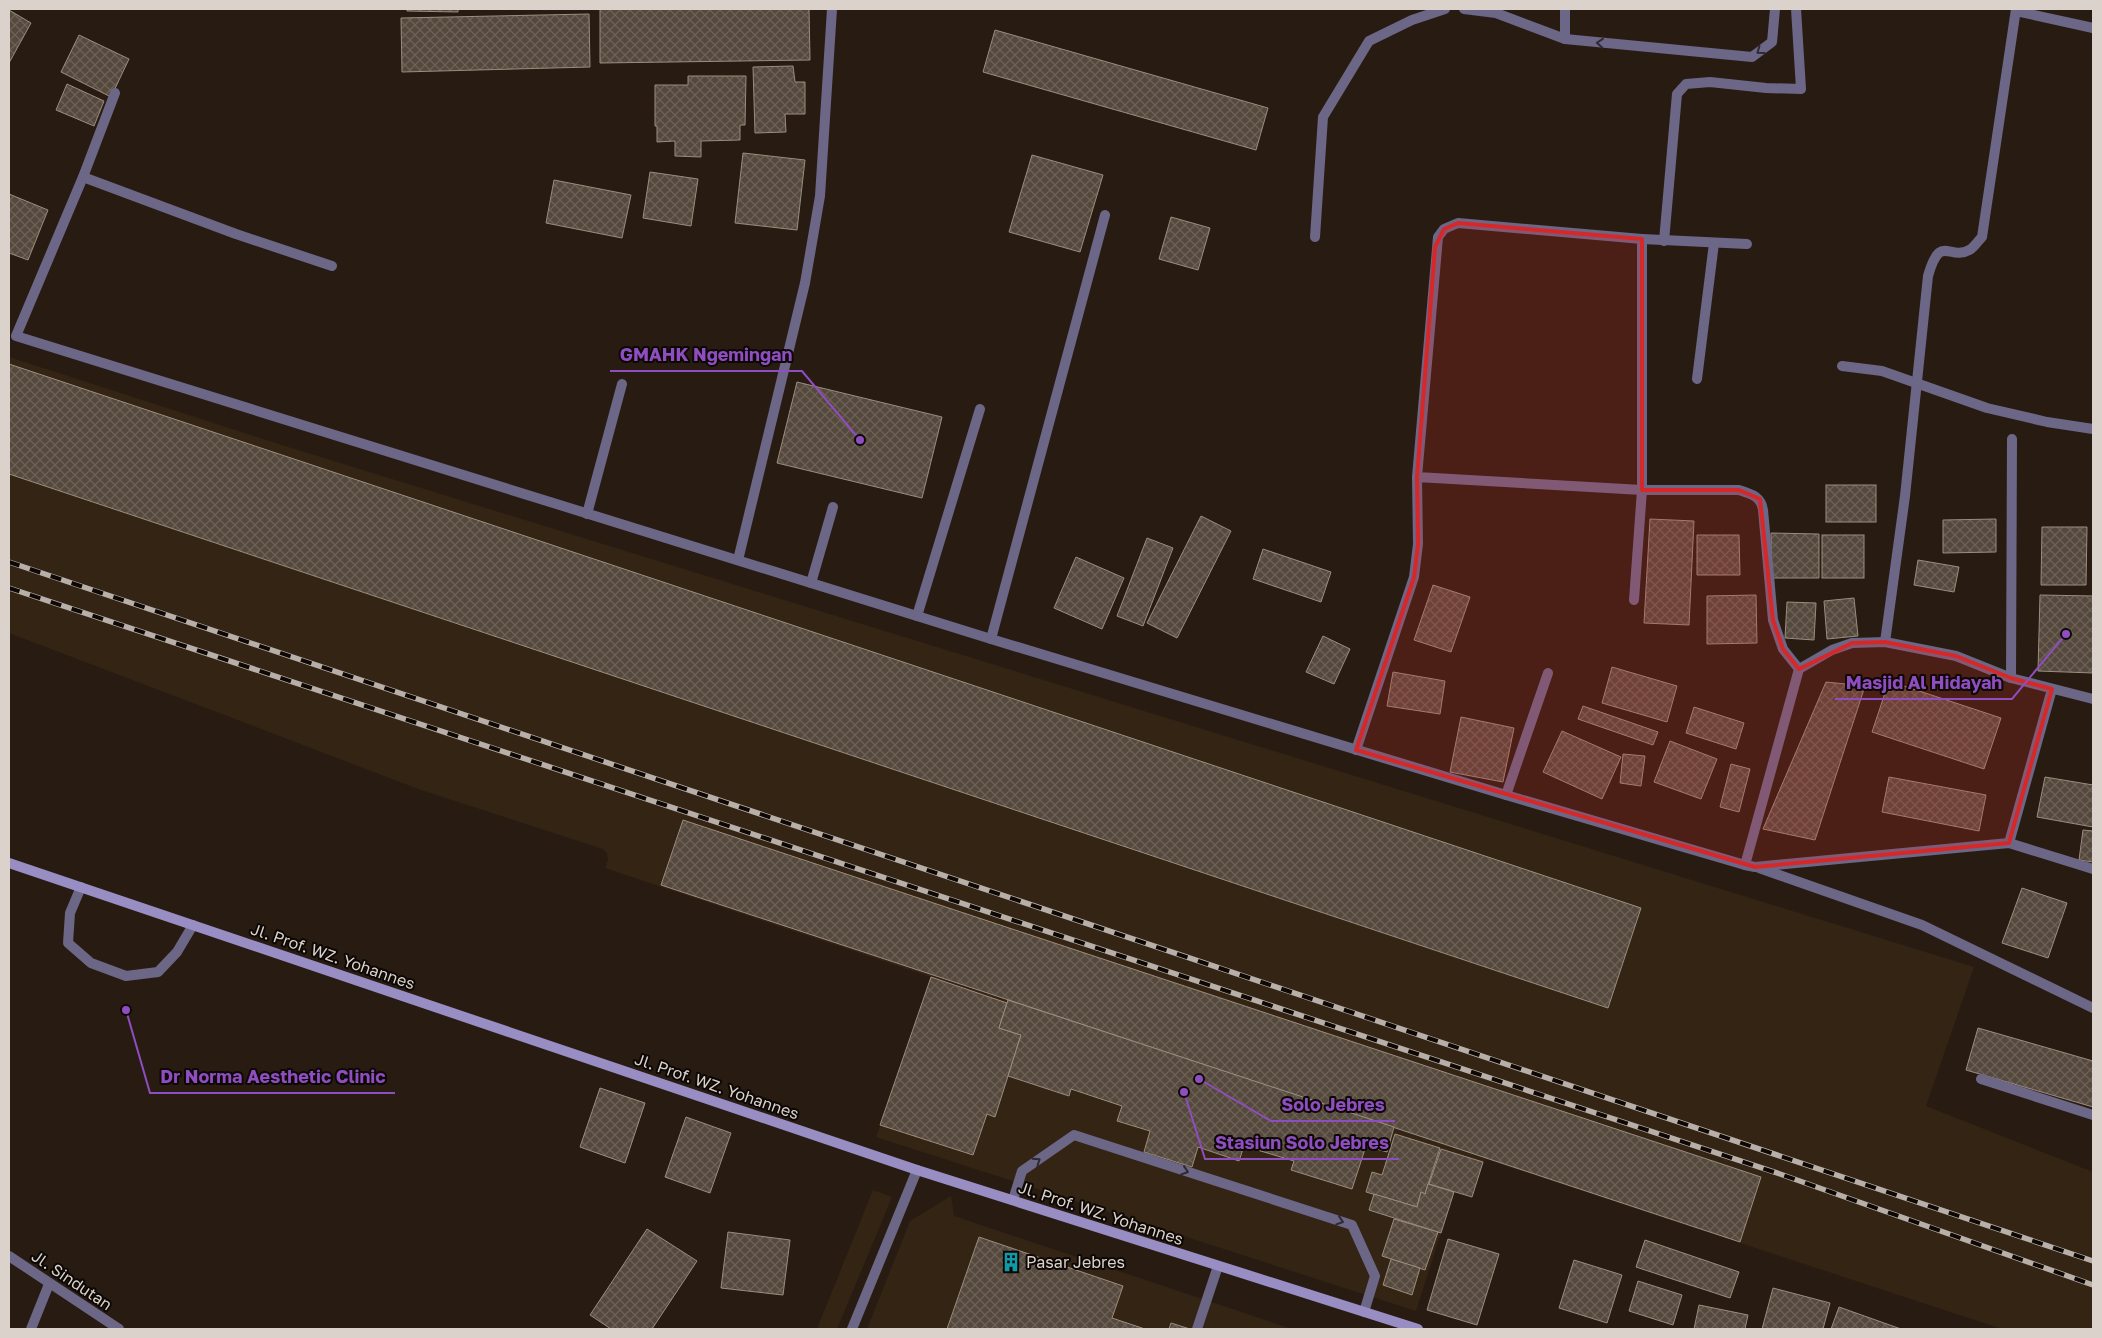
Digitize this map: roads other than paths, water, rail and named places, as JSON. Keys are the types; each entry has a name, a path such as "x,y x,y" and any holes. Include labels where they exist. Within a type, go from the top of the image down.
{"street":[{"path":"738,560 805,283 820,196 832,9"},
{"path":"1314,237 1323,117 1369,41 1412,20 1446,9"},
{"path":"1464,9 1496,13 1565,39 1752,57 1772,42 1774,9"},
{"path":"1565,9 1565,39"},
{"path":"1664,241 1677,94 1686,84 1710,82 1766,88 1801,89 1796,9"},
{"path":"1885,642 1905,496 1928,276 1935,256 1940,252 1971,248 1982,237 2016,10 2093,28"},
{"path":"115,93 83,177 12,335 991,639 1506,795 1750,866 1922,925 2093,1008"},
{"path":"83,177 236,234 332,266"},
{"path":"991,639 1105,215"},
{"path":"1356,750 1414,577 1418,544 1417,477 1435,246 1438,236 1450,225 1465,224 1664,241 1746,244"},
{"path":"1634,600 1642,490 1642,239"},
{"path":"1697,379 1714,243"},
{"path":"1842,366 1882,371 1988,408 2047,422 2093,429"},
{"path":"587,514 622,384"},
{"path":"917,616 980,409"},
{"path":"2010,678 2012,439"},
{"path":"1417,477 1642,490 1739,490 1760,499 1763,510 1773,620 1783,649 1800,669"},
{"path":"812,583 833,507"},
{"path":"1750,866 1800,669 1832,650 1852,643 1885,642 1956,656 2010,678 2093,699"},
{"path":"1506,795 1548,673"},
{"path":"2009,843 2052,689"},
{"path":"1750,866 2009,843 2093,869"},
{"name":"Jl. Prof. WZ. Yohannes","path":"9,863 917,1170 1418,1329"},
{"path":"81,887 70,914 68,943 91,963 126,976 158,972 177,952 193,925"},
{"path":"1981,1079 2093,1115"},
{"path":"1013,1200 1022,1171 1074,1135 1352,1225 1375,1276 1364,1312"},
{"path":"852,1329 917,1170"},
{"name":"Jl. Sindutan","path":"9,1256 119,1329"},
{"path":"1197,1329 1218,1266"},
{"path":"31,1329 49,1284"}],"railway":[{"path":"9,562 2093,1261"},
{"path":"9,588 1780,1174 2093,1285"}],"place":[{"name":"GMAHK Ngemingan","path":"860,440"},
{"name":"Masjid Al Hidayah","path":"2066,634"},
{"name":"Dr Norma Aesthetic Clinic","path":"126,1010"},
{"name":"Solo Jebres","path":"1199,1079"},
{"name":"Stasiun Solo Jebres","path":"1184,1092"},
{"name":"Pasar Jebres","path":"1011,1262"}]}
